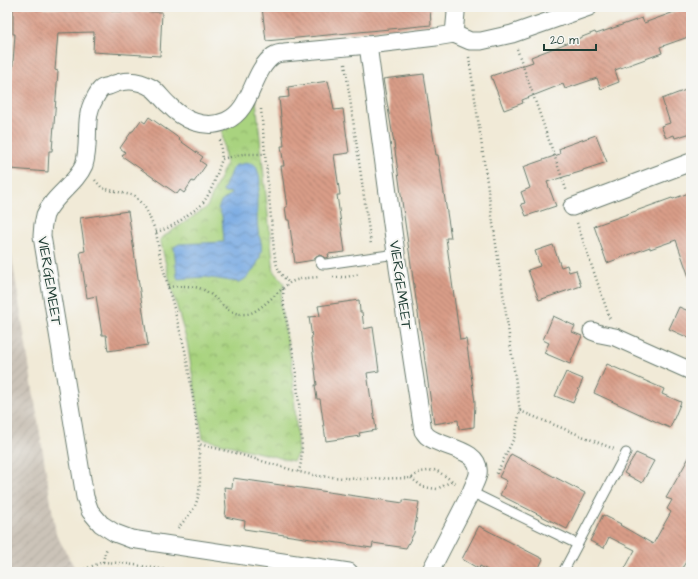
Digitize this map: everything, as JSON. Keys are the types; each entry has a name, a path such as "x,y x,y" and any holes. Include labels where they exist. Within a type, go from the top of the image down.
{"street":[{"path":"455,7 456,13 454,34 476,41 512,34 589,7"},
{"name":"VIERGEMEET","path":"348,572 131,539 115,533 101,524 90,511 85,497 42,236 42,226 46,214 75,179 83,166 87,151 89,115 93,102 101,88 119,81 137,81 153,89 180,116 195,123 211,125 227,121 239,112 249,96 263,66 273,55 284,52 343,48 454,34"},
{"name":"VIERGEMEET","path":"368,45 396,254 423,431 427,436 436,441 471,456 476,463 478,472 476,480 478,495 430,572"},
{"path":"572,207 691,162"},
{"path":"592,331 615,337 691,371"}],"lane":[{"path":"320,261 322,264 326,264 396,254"},
{"path":"563,572 626,453"},
{"path":"478,495 577,544"}],"path":[{"path":"512,34 615,337"},
{"path":"199,444 318,476 358,479 410,478 420,472 436,470 452,481 478,495 515,436 520,411 468,52 476,41"},
{"path":"343,48 372,257"},
{"path":"261,108 274,251 276,263 280,273 289,283"},
{"path":"156,232 165,230 198,207 214,185 222,159 243,154 265,154"},
{"path":"83,166 102,188 135,196 146,209 156,232 160,256 184,350 193,397 199,444 200,484 192,510 174,533 171,545"},
{"path":"329,277 346,277 363,273"},
{"path":"168,287 188,286 198,288 212,294 230,311 248,314 258,310 283,290 289,283 303,278 322,277"},
{"path":"283,290 284,306 295,364 299,404 302,446 299,472"},
{"path":"520,411 626,453"},
{"path":"410,478 424,487 437,489 452,481"},
{"path":"77,572 103,562 121,563 181,572"}],"shaded area":[{"path":"7,237 9,239 56,534 77,572 7,572"}],"green space":[{"path":"256,100 274,272 284,283 280,304 292,364 298,453 293,461 203,439 187,342 172,290 160,239 207,207 226,164 222,131"}],"water":[{"path":"247,163 256,166 260,180 257,200 257,218 261,249 259,260 255,267 247,278 239,282 204,277 178,279 174,247 179,244 224,242 222,216 218,208 221,202 231,194 230,192 224,193 223,191 232,169 236,165"}],"building":[{"path":"13,7 44,7 44,9 81,7 112,9 112,11 162,12 160,56 93,52 94,32 58,33 55,70 58,71 52,151 49,151 48,172 10,169 11,158 7,158 15,34 13,34"},
{"path":"262,7 430,7 431,25 266,41"},
{"path":"691,7 691,36 660,47 662,53 615,70 619,82 601,89 597,78 565,89 563,84 522,100 523,103 504,110 491,76 533,62 531,57 595,32 596,34 642,18 644,23"},
{"path":"424,74 436,155 438,155 451,238 446,238 460,340 466,339 475,402 474,427 459,429 458,420 434,424 394,143 383,79"},
{"path":"328,81 334,110 343,109 349,153 334,155 340,195 337,195 345,252 328,254 329,257 325,258 319,255 316,256 314,260 295,263 289,220 287,220 285,207 287,207 281,166 284,166 281,146 284,146 279,98 289,97 288,87"},
{"path":"691,88 691,133 675,138 674,135 666,138 661,126 670,123 662,99"},
{"path":"149,117 203,157 200,161 206,165 184,193 180,190 177,194 122,156 125,152 120,148 141,120 145,123"},
{"path":"596,135 607,162 547,182 556,206 526,216 521,204 525,203 521,192 530,188 523,167 560,154 559,149 562,147"},
{"path":"691,192 691,277 689,277 676,240 650,249 650,247 607,263 594,226"},
{"path":"128,211 148,345 108,351 106,335 102,335 96,296 87,298 80,252 85,251 80,218"},
{"path":"553,245 561,267 567,265 569,272 576,270 581,286 539,300 528,270 540,266 535,251"},
{"path":"359,300 364,329 373,327 379,371 367,373 376,430 359,433 360,436 326,441 320,399 317,399 315,385 317,385 309,317 320,316 318,306"},
{"path":"679,307 691,312 691,339 669,329"},
{"path":"553,316 575,326 572,332 582,336 570,364 544,353 549,343 543,340"},
{"path":"607,364 664,389 662,394 681,402 670,428 594,393"},
{"path":"566,372 583,379 573,403 555,396"},
{"path":"636,453 654,461 642,483 624,473"},
{"path":"511,454 585,493 567,529 500,495 507,481 499,477"},
{"path":"691,454 691,553 680,572 623,572 635,550 609,537 604,548 590,541 603,515 621,524 620,525 653,544 671,512 667,509 672,500 666,498"},
{"path":"233,478 403,503 403,500 419,502 414,533 406,548 373,543 372,548 244,529 245,521 225,517 226,507 224,487 232,488"},
{"path":"479,526 543,559 537,572 491,572 480,566 479,569 462,559"}]}
